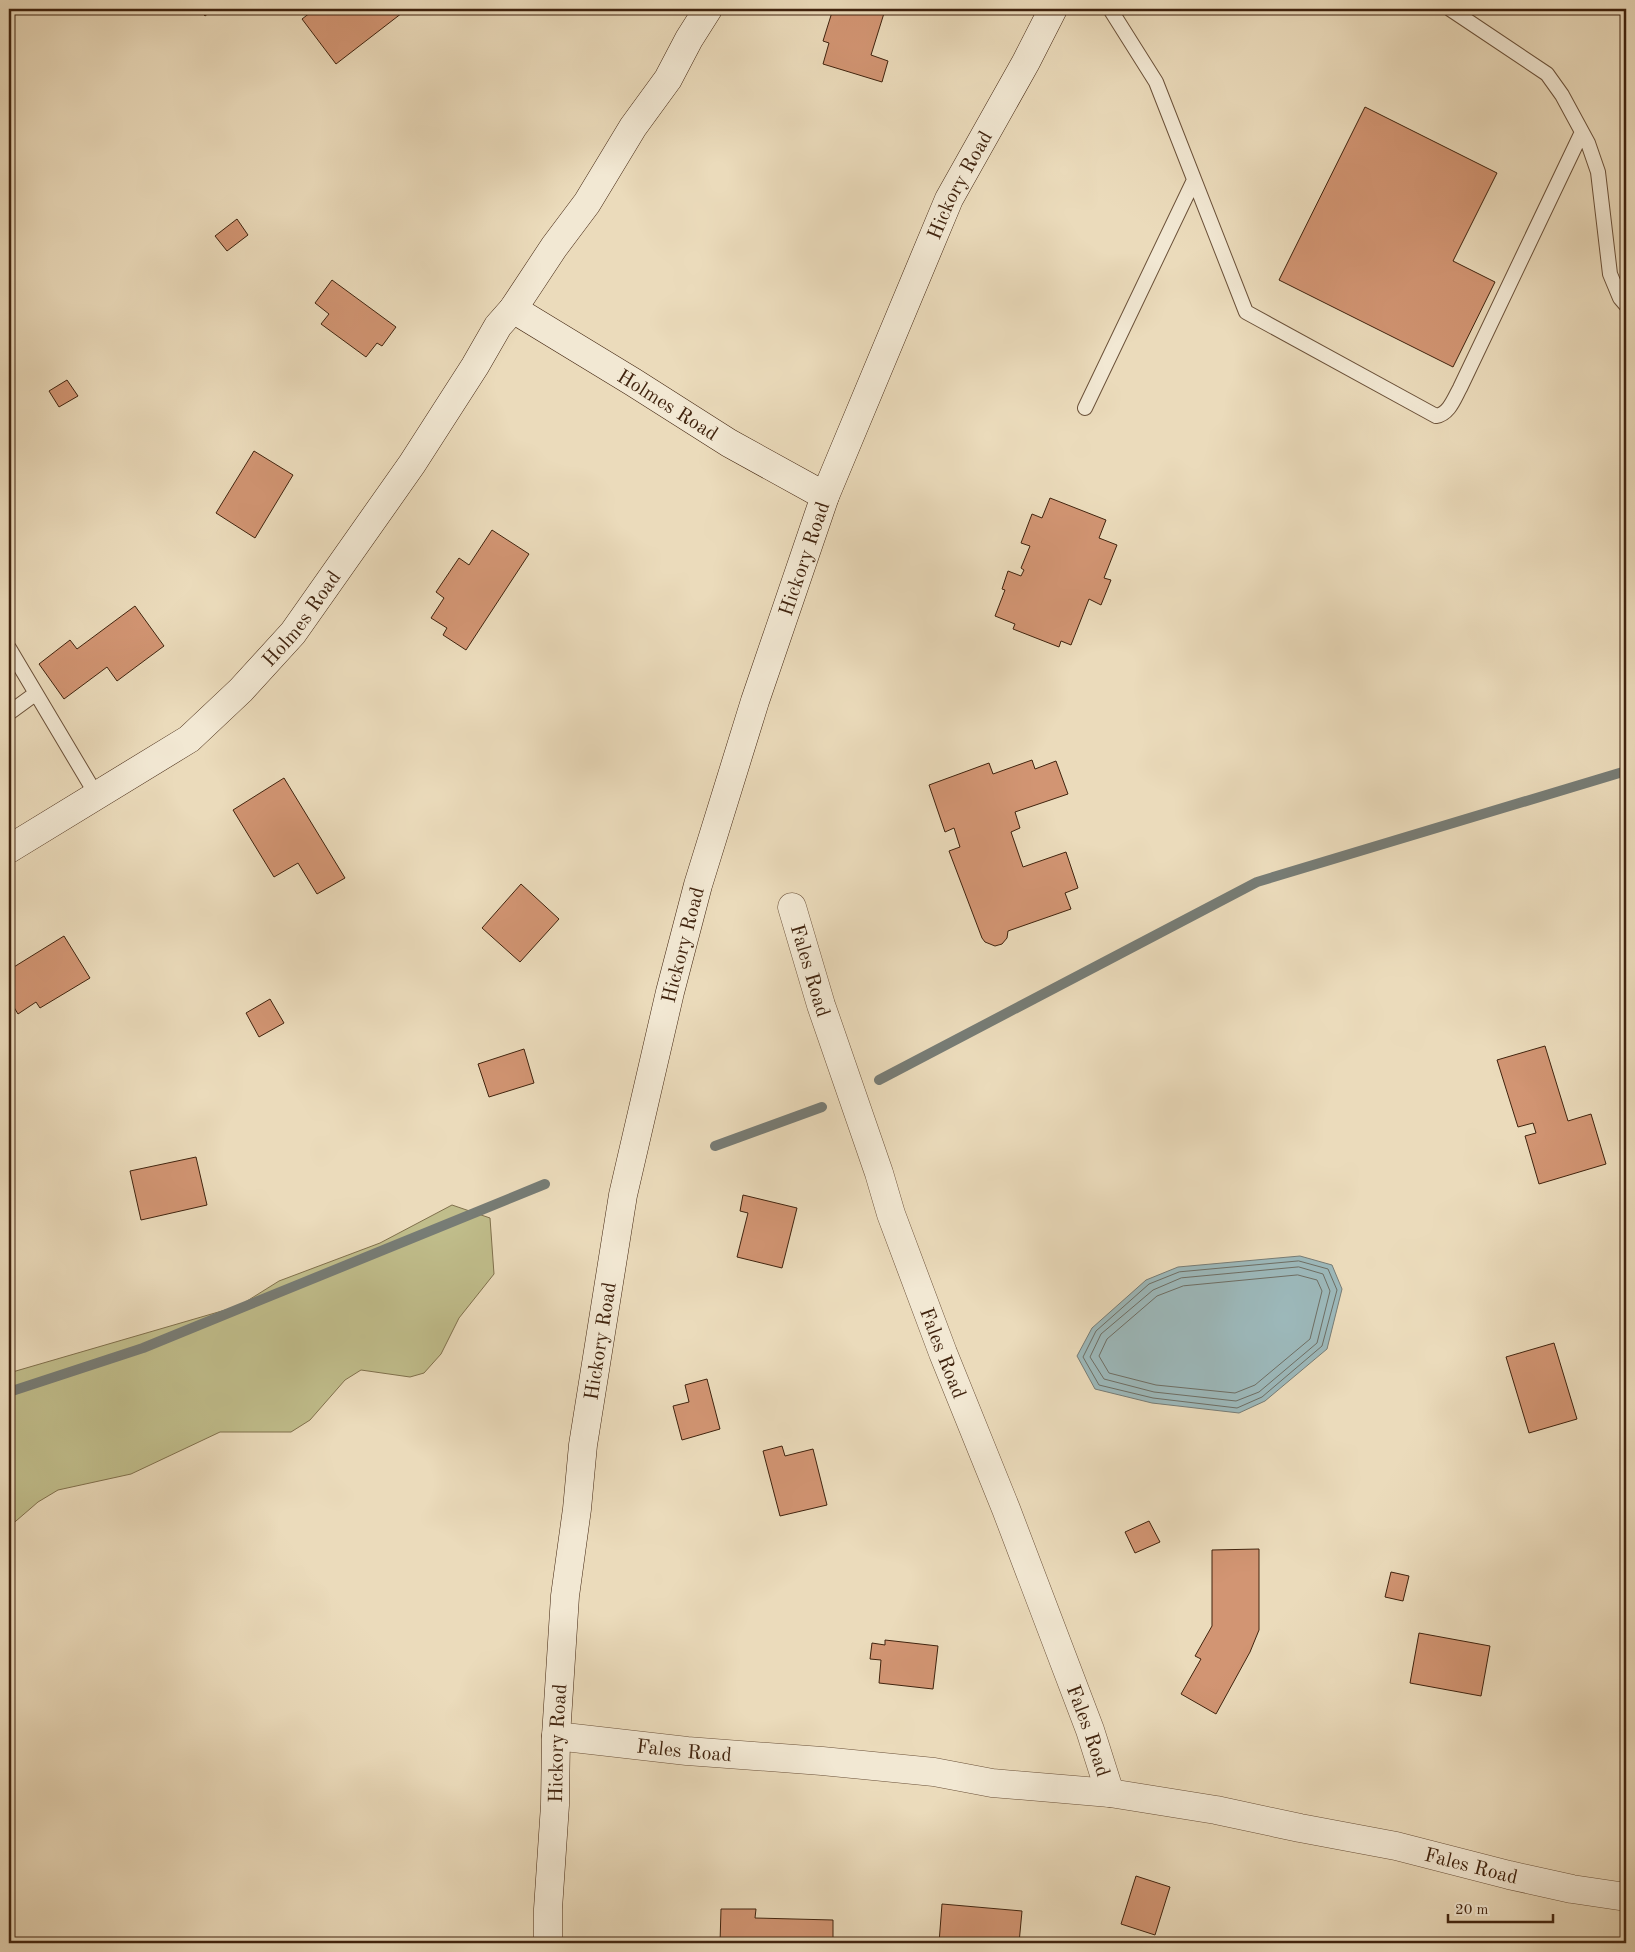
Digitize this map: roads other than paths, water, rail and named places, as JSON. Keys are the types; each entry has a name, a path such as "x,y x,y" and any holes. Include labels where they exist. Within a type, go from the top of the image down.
{"street":[{"name":"Holmes Road","path":"9,849 189,738 242,690 293,634 412,464 475,366 498,326 514,309 554,247 587,203 633,127 668,79 688,38 708,9"},
{"name":"Hickory Road","path":"548,1943 548,1909 555,1805 556,1736 565,1596 577,1509 583,1445 623,1195 670,992 698,885 758,692 825,496 949,199 1054,9"},
{"name":"Holmes Road","path":"514,309 634,382 729,443 825,496"},
{"name":"Fales Road","path":"792,907 821,1005 879,1173 891,1214 1090,1730 1110,1793"},
{"name":"Fales Road","path":"556,1736 687,1751 934,1772 992,1783 1110,1793 1216,1810 1396,1846 1572,1889 1626,1897"}],"lane":[{"path":"1110,9 1156,82 1246,312 1436,416 1442,415 1448,410 1460,388 1582,132"},
{"path":"1450,9 1547,74 1582,132 1598,172 1610,274 1620,298 1626,306"},
{"path":"1085,408 1194,180"},
{"path":"9,648 97,796"},
{"path":"9,713 35,694"}],"water":[{"path":"1300,1256 1332,1265 1342,1289 1327,1349 1265,1401 1239,1413 1152,1403 1095,1389 1077,1356 1092,1328 1146,1280 1178,1267"}],"waterway":[{"path":"879,1080 1257,882 1626,771"},
{"path":"715,1146 822,1107"},
{"path":"9,1392 143,1348 545,1184"}]}
